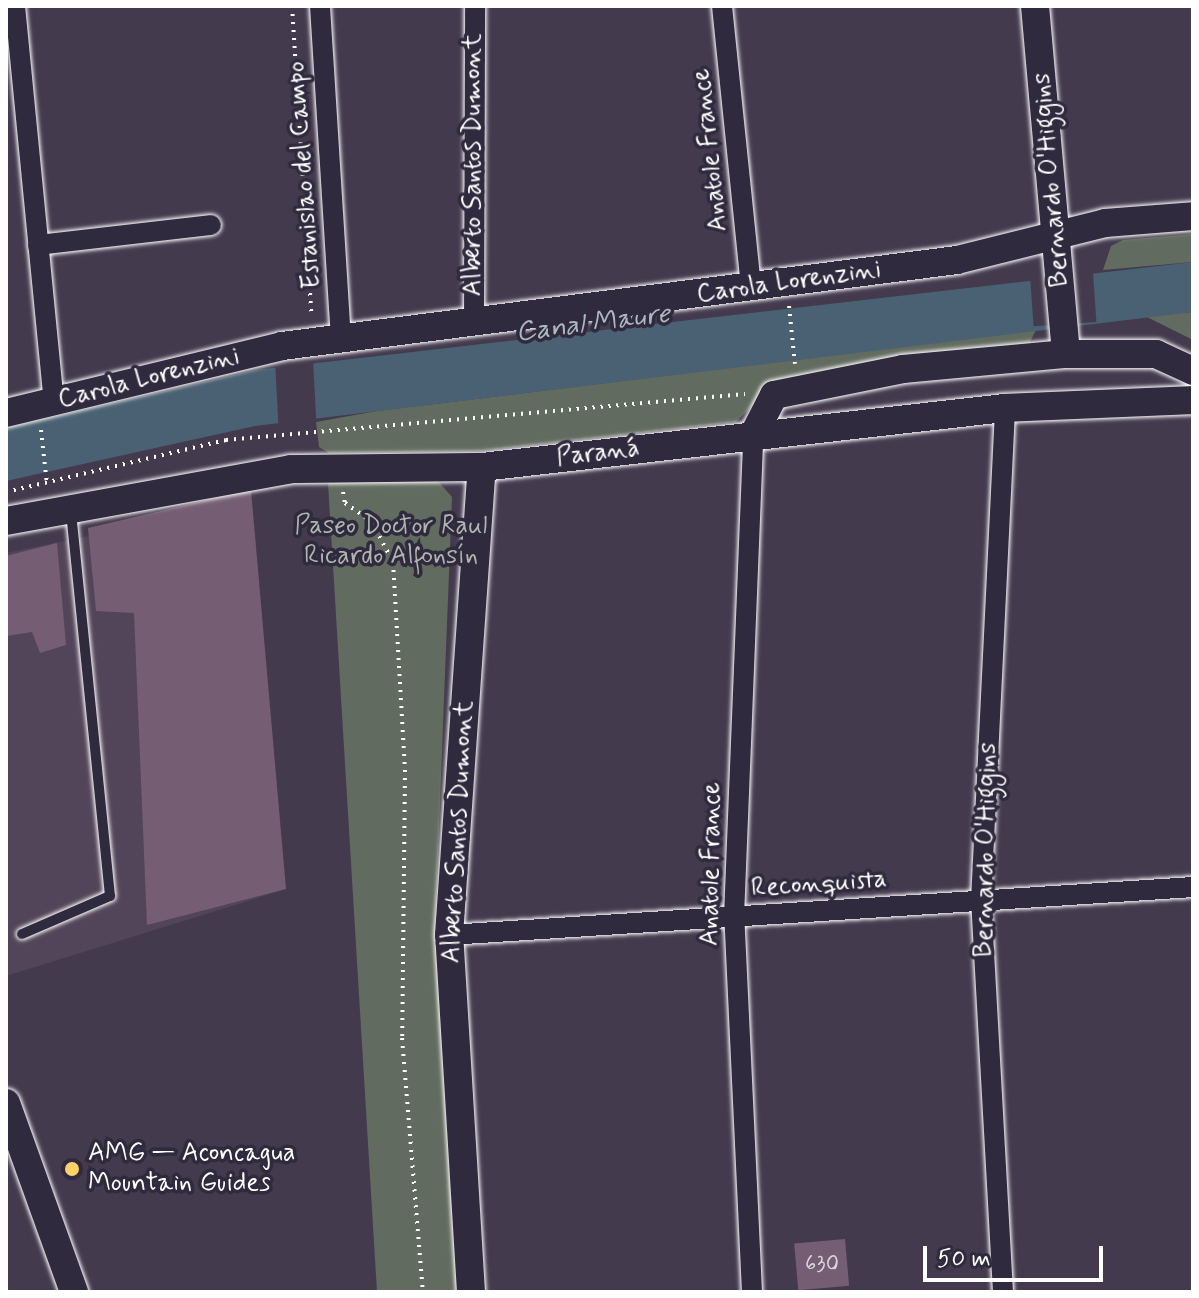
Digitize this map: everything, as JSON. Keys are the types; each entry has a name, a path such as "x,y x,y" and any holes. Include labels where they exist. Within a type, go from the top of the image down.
{"street":[{"path":"15,6 38,245 47,411"},
{"name":"Estanislao del Campo","path":"320,6 341,340"},
{"name":"Alberto Santos Dumont","path":"474,324 475,6"},
{"name":"Anatole France","path":"722,6 751,288"},
{"name":"Bernardo O'Higgins","path":"1035,6 1062,277 1065,340"},
{"name":"Carola Lorenzini","path":"6,413 47,411 282,346 474,324 957,260 1058,234 1193,216"},
{"path":"38,245 211,225"},
{"path":"753,436 774,395 1065,340 1156,354 1193,371"},
{"name":"Paraná","path":"6,521 71,506 260,472 482,467 1005,408 1193,400"},
{"name":"Bernardo O'Higgins","path":"1003,1292 981,901 1005,408"},
{"name":"Anatole France","path":"752,1292 734,917 753,436"},
{"name":"Alberto Santos Dumont","path":"471,1292 449,935 482,467"},
{"name":"Reconquista","path":"449,935 1193,887"},
{"path":"6,1103 74,1292"}],"lane":[{"path":"22,934 110,896 71,506"}],"path":[{"path":"292,6 311,311"},
{"path":"789,310 795,360"},
{"path":"6,492 250,437 708,392 774,395"},
{"path":"46,472 47,411"},
{"path":"340,468 345,503 372,522 393,562 405,770 402,1038 423,1292"}],"shaded area":[{"path":"250,503 283,890 6,976 6,553"}],"green space":[{"path":"1193,234 1193,262 1103,270 1111,246 1123,240"},
{"path":"1193,312 1193,340 1145,316"},
{"path":"1036,330 1028,346 754,404 736,422 482,451 329,453 319,447 316,422 377,411"},
{"name":"Paseo Doctor Raul Ricardo Alfonsín","path":"437,480 452,497 435,928 457,1292 377,1292 328,483"}],"water":[{"path":"1193,262 1193,312 255,426 6,481 6,428 256,370"}],"pier":[{"path":"1093,273 1096,322 1034,326 1030,277"},
{"path":"313,359 316,422 278,424 275,361"}],"building":[{"path":"251,490 286,889 147,925 134,613 96,611 88,528"},
{"path":"57,543 66,645 40,653 32,632 6,636 6,556"},
{"path":"845,1239 849,1286 798,1290 794,1243"}],"place":[{"name":"AMG — Aconcagua Mountain Guides","path":"72,1169"}],"water label":[{"name":"Canal Maure","path":"593,324"}]}
